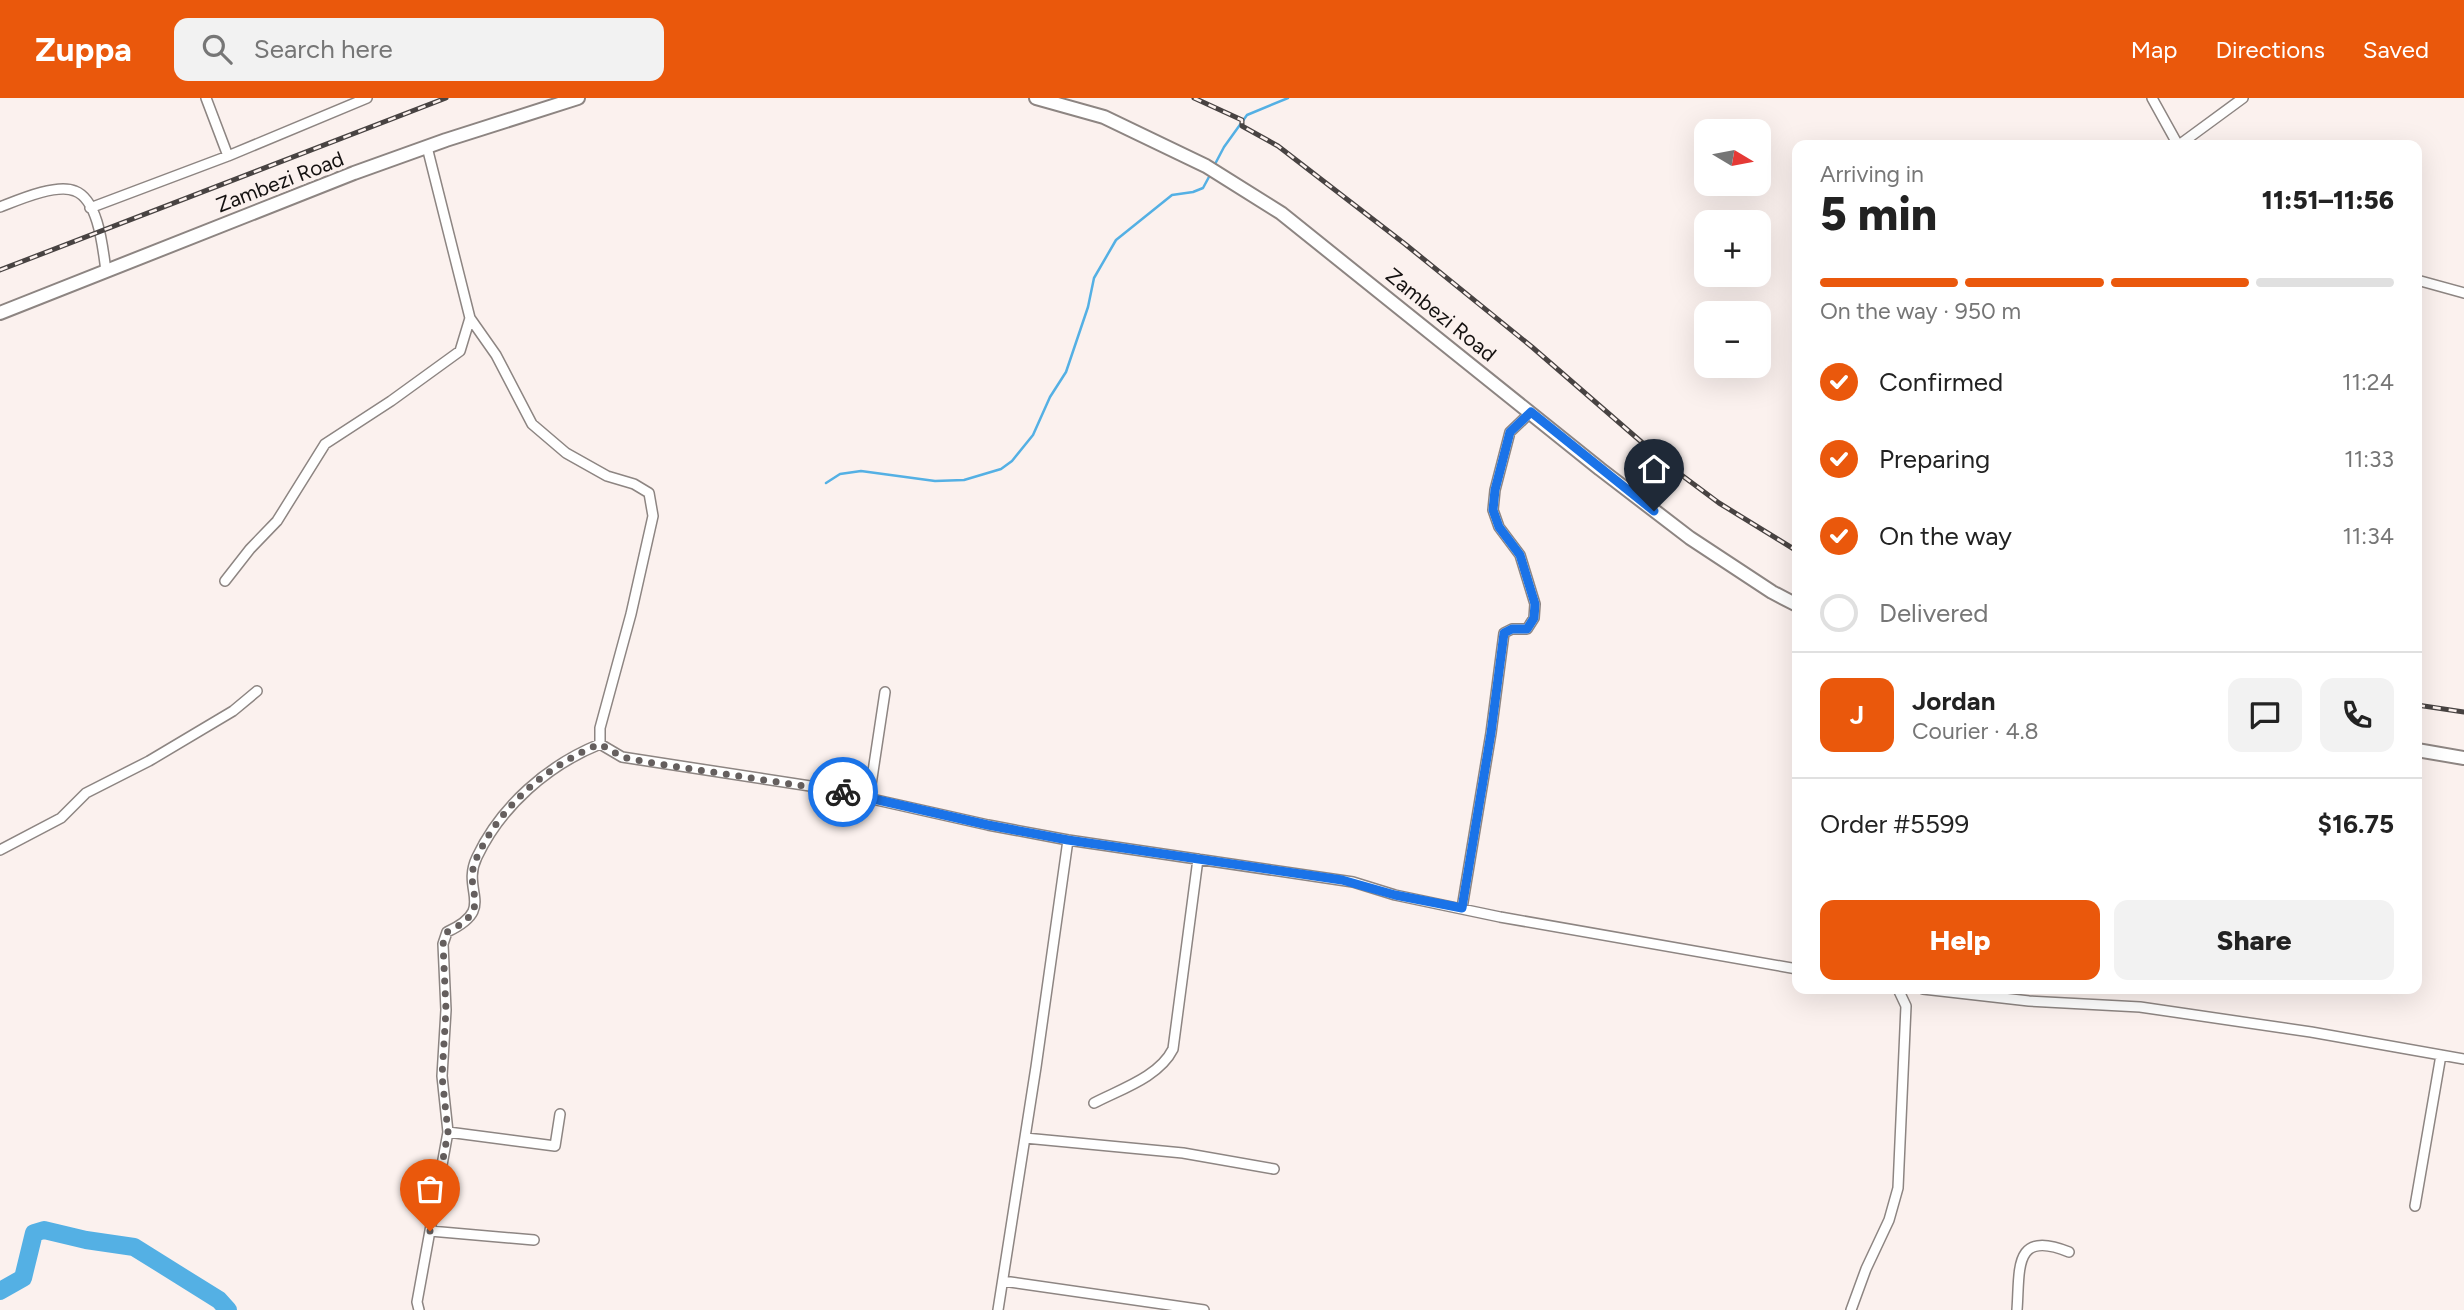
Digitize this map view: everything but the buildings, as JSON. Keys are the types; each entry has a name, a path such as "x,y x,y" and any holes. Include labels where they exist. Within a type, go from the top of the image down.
{"main road":[{"name":"Zambezi Road","path":"0,313 427,146 578,98"},
{"name":"Zambezi Road","path":"1036,98 1104,117 1209,168 1281,213 1690,538 1792,602"},
{"path":"2422,751 2464,758"}],"street":[{"path":"206,98 229,156"},
{"path":"90,208 229,156 367,98"},
{"path":"2152,98 2176,140"},
{"path":"2186,140 2243,98"},
{"path":"427,146 470,318 496,355 532,424 566,453 607,476 634,484 649,493 653,516 631,614 600,728 600,744"},
{"path":"0,207 31,196 65,189 76,191 84,197 101,231 106,271"},
{"path":"2422,280 2464,293"},
{"path":"225,580 277,521 325,444 460,351 470,318"},
{"path":"1462,908 1491,733 1504,633 1512,629 1527,629 1534,618 1535,604 1520,555 1499,527 1493,510 1495,490 1510,432 1531,412"},
{"path":"0,850 61,818 86,793 149,761 233,711 257,691"},
{"path":"869,798 885,692"},
{"path":"600,744 622,757 646,762 824,788 1068,840 1342,880 1395,895 1500,917 1792,968"},
{"path":"419,1310 417,1302 448,1132 442,1076 446,1010 443,944 447,932 463,924 475,910 471,878 475,859 514,802 576,754 600,744"},
{"path":"998,1310 1068,840"},
{"path":"1094,1103 1159,1068 1168,1060 1173,1049 1198,859"},
{"path":"1851,1310 1889,1220 1898,1188 1906,1006 1900,994"},
{"path":"1967,994 2029,1001 2140,1007 2311,1032 2464,1059"},
{"path":"2415,1206 2441,1055"},
{"path":"448,1132 555,1146 561,1114"},
{"path":"1025,1139 1183,1153 1274,1169"},
{"path":"430,1231 534,1240"},
{"path":"2017,1310 2020,1270 2025,1253 2031,1247 2041,1244 2069,1252"},
{"path":"1003,1281 1204,1310"}],"waterway":[{"path":"1214,166 1247,115 1288,98"},
{"path":"826,483 840,474 861,471 935,481 964,480 1001,469 1012,461 1033,435 1050,397 1066,372 1088,307 1094,278 1116,240 1172,195 1203,188 1210,175"},
{"path":"0,1291 23,1278 34,1233 44,1230 134,1247 219,1300 228,1310"}],"railway":[{"path":"0,270 446,98"},
{"path":"1194,98 1242,120 1242,126 1278,146 1532,347 1668,465 1719,503 1792,548"},
{"path":"2422,706 2464,712"}],"way so far":[{"path":"430,1231 448,1132 442,1076 446,1010 443,944 447,932 463,924 475,910 471,878 475,859 514,802 576,754 600,744 622,757 646,762 843,792"}],"route":[{"path":"843,792 1068,840 1342,880 1395,895 1462,908 1491,733 1502,640 1504,633 1512,629 1527,629 1534,618 1535,604 1520,555 1499,527 1493,510 1495,490 1510,432 1531,412 1654,511"}]}
